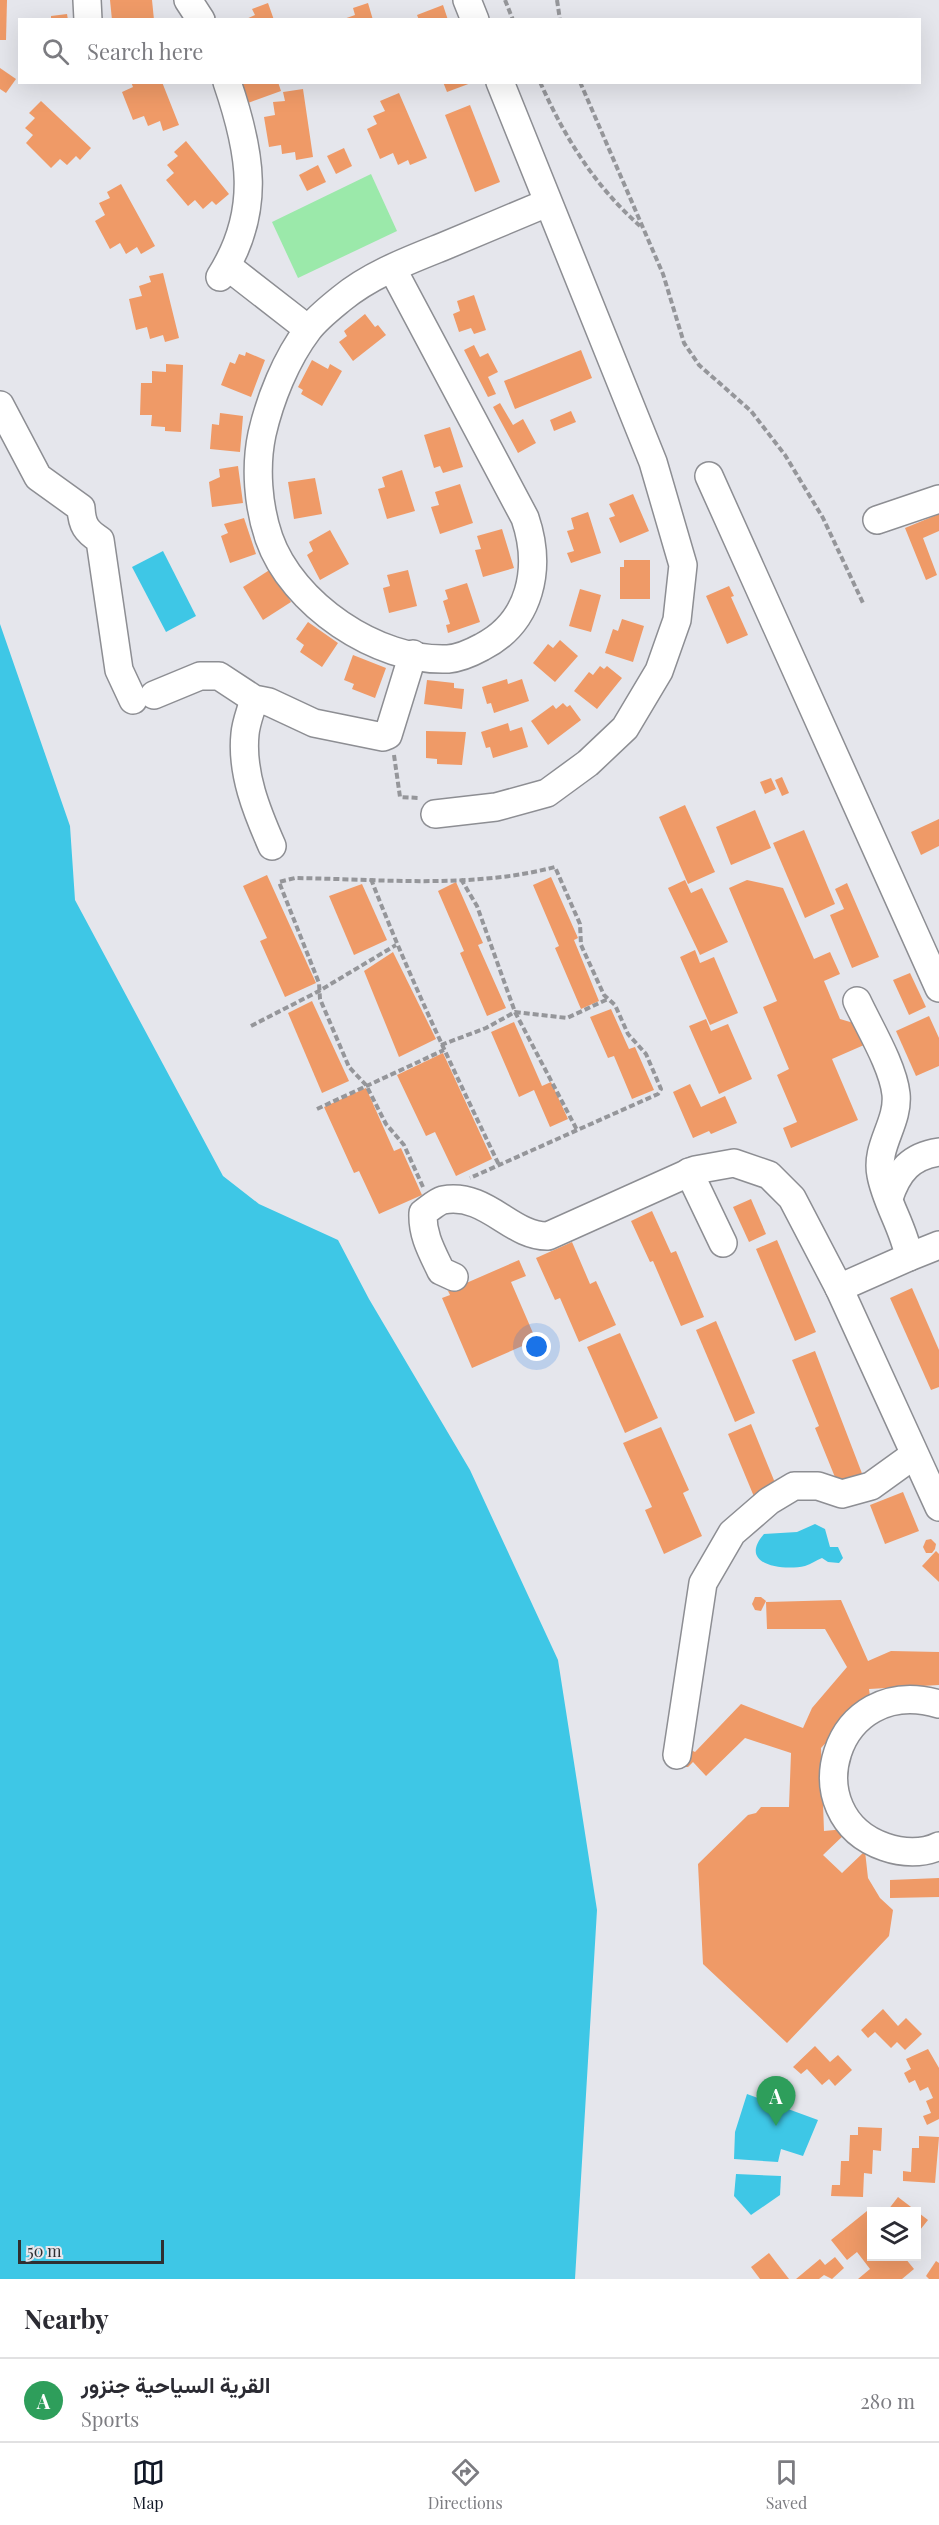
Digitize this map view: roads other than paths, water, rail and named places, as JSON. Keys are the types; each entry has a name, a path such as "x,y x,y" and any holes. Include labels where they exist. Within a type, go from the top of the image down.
{"street":[{"path":"87,0 88,18"},
{"path":"188,0 200,18"},
{"path":"467,0 474,18"},
{"path":"228,84 244,133 250,182 244,226 223,271 308,329"},
{"path":"435,814 496,807 547,793 588,763 626,728 651,689 677,620 683,565 653,462 501,84"},
{"path":"392,268 525,518 530,534 534,564 530,589 522,612 506,632 469,654 449,659 413,654 367,640 338,623 291,578 269,539 261,502 258,472 260,443 276,392 308,329 343,298 392,268 547,203"},
{"path":"0,405 38,477 81,508 82,524 100,540 119,670 143,698 200,676 219,676 254,699 269,702 314,723 383,737 388,735 413,654"},
{"path":"709,476 939,987"},
{"path":"877,520 939,500"},
{"path":"254,699 245,735 245,756 254,806 272,846"},
{"path":"857,1001 890,1074 897,1096 879,1155 881,1176 906,1241 909,1257"},
{"path":"889,1198 895,1181 909,1162 922,1155 939,1152"},
{"path":"454,1277 441,1271 426,1239 423,1224 423,1213 442,1200 467,1201 493,1210 535,1236 548,1236 689,1172 734,1163 769,1175 792,1198 839,1288 939,1507"},
{"path":"689,1172 723,1243"},
{"path":"839,1288 939,1245"},
{"path":"677,1755 703,1583 732,1533 769,1501 794,1486 818,1486 842,1494 871,1486 914,1455"},
{"path":"936,1848 898,1852 873,1843 848,1821 836,1797 833,1772 839,1746 852,1725 872,1708 885,1702 912,1698 939,1704"}],"water":[{"path":"163,551 196,616 166,632 132,567"},
{"path":"0,624 70,826 75,900 223,1176 259,1204 338,1240 369,1299 470,1470 558,1660 597,1910 575,2279 0,2279"},
{"path":"815,1524 825,1529 830,1547 838,1547 843,1558 839,1563 828,1562 822,1558 805,1566 786,1567 766,1564 759,1559 756,1553 757,1544 764,1534 797,1532"},
{"path":"747,2094 818,2120 803,2156 781,2149 778,2162 734,2159 735,2132"},
{"path":"736,2174 781,2176 780,2195 751,2215 734,2196"}],"place":[{"name":"القرية السياحية جنزور","path":"776,2126"}]}
